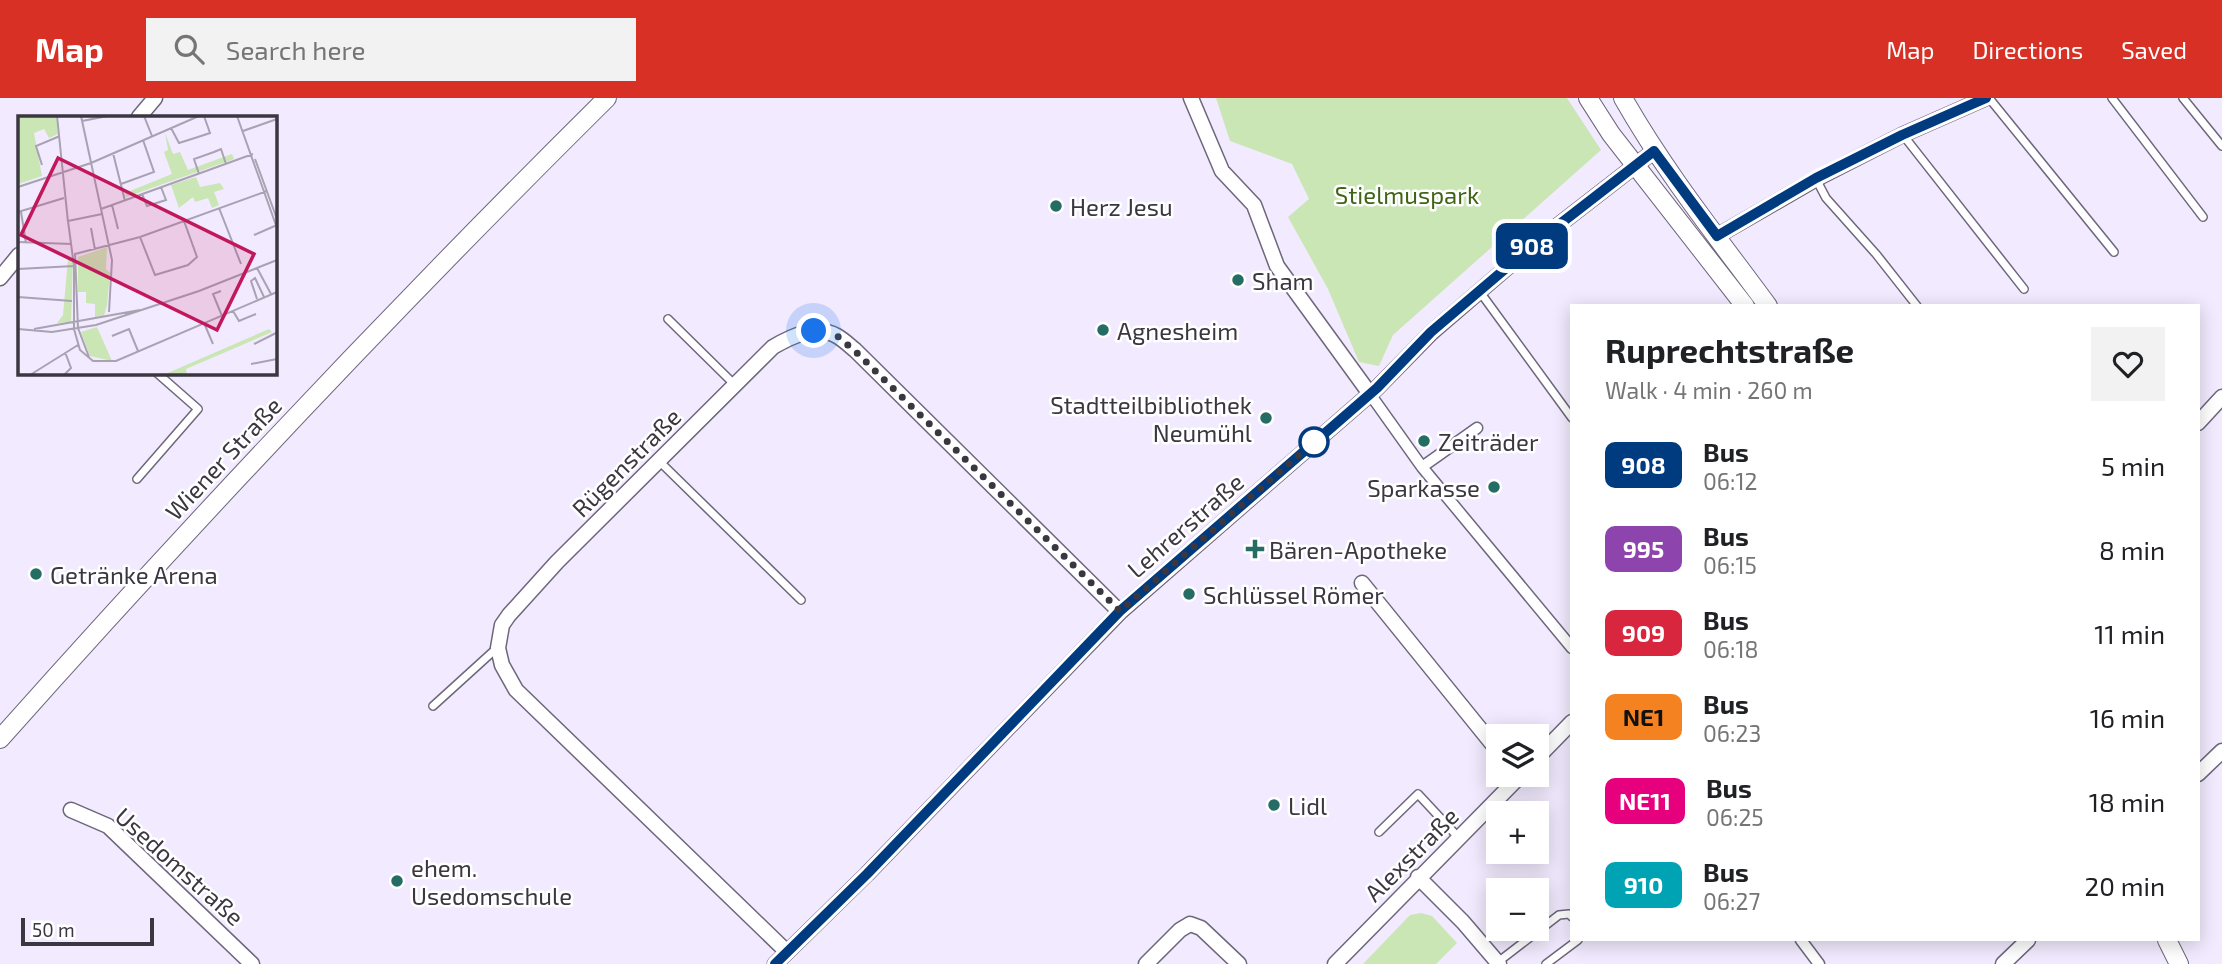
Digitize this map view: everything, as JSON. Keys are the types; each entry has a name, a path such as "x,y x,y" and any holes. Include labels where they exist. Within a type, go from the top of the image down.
{"street":[{"name":"Wiener Straße","path":"0,739 97,630 334,375 607,98"},
{"path":"1191,98 1222,171 1254,205 1277,266 1422,467 1570,646"},
{"path":"1588,98 1611,134 1743,304"},
{"path":"1623,98 1654,151 1767,304"},
{"path":"1717,236 1816,178 1902,135 1987,98"},
{"name":"Lehrerstraße","path":"775,964 867,874 1120,611 1370,394 1431,332 1538,241 1654,151"},
{"path":"0,278 18,256"},
{"name":"Rügenstraße","path":"498,646 502,625 509,615 557,562 735,384 773,347 793,335 814,331 836,335 855,351 1120,611"},
{"path":"2200,421 2222,397"},
{"path":"1422,467 1477,428"},
{"path":"1362,583 1486,736"},
{"path":"498,646 502,665 516,690 787,952"},
{"path":"1549,746 1570,724"},
{"path":"2200,772 2222,751"},
{"name":"Alexstraße","path":"1335,964 1509,787"},
{"name":"Usedomstraße","path":"71,810 108,826 252,964"},
{"path":"1418,877 1499,963"},
{"path":"1146,964 1180,930 1190,924 1201,928 1239,964"},
{"path":"1802,941 1819,964"},
{"path":"2003,964 2027,941"},
{"path":"2168,941 2179,964"}],"lane":[{"path":"1987,98 2114,252"},
{"path":"2112,98 2203,217"},
{"path":"2183,98 2222,146"},
{"path":"1902,135 2024,289"},
{"path":"1816,178 1826,198 1915,304"},
{"path":"1479,291 1570,415"},
{"path":"668,319 735,384"},
{"path":"137,479 198,409 158,374"},
{"path":"658,461 801,600"},
{"path":"433,706 498,646"},
{"path":"1379,832 1418,794 1460,838"},
{"path":"1499,963 1559,915 1570,914"},
{"path":"1546,964 1577,941"}],"green space":[{"name":"Stielmuspark","path":"1216,98 1567,98 1601,150 1393,335 1379,366 1359,362 1328,289 1288,217 1309,199 1292,164 1230,141"},
{"path":"1421,913 1432,916 1457,943 1436,964 1363,964 1410,915"}],"bus line":[{"name":"908","path":"775,964 867,874 1120,611 1377,388 1431,332 1634,164 1654,151 1717,236 1816,178 1902,135 1986,98"}],"place":[{"name":"Herz Jesu","path":"1056,206"},
{"name":"Sham","path":"1238,280"},
{"name":"Agnesheim","path":"1103,330"},
{"name":"Stadtteilbibliothek Neumühl","path":"1266,418"},
{"name":"Zeiträder","path":"1424,441"},
{"name":"Sparkasse","path":"1494,487"},
{"name":"Bären-Apotheke","path":"1255,549"},
{"name":"Getränke Arena","path":"36,574"},
{"name":"Schlüssel Römer","path":"1189,594"},
{"name":"Lidl","path":"1274,805"},
{"name":"ehem. Usedomschule","path":"397,881"}],"route":[{"path":"814,331 836,335 855,351 1120,611 1314,442"}]}
